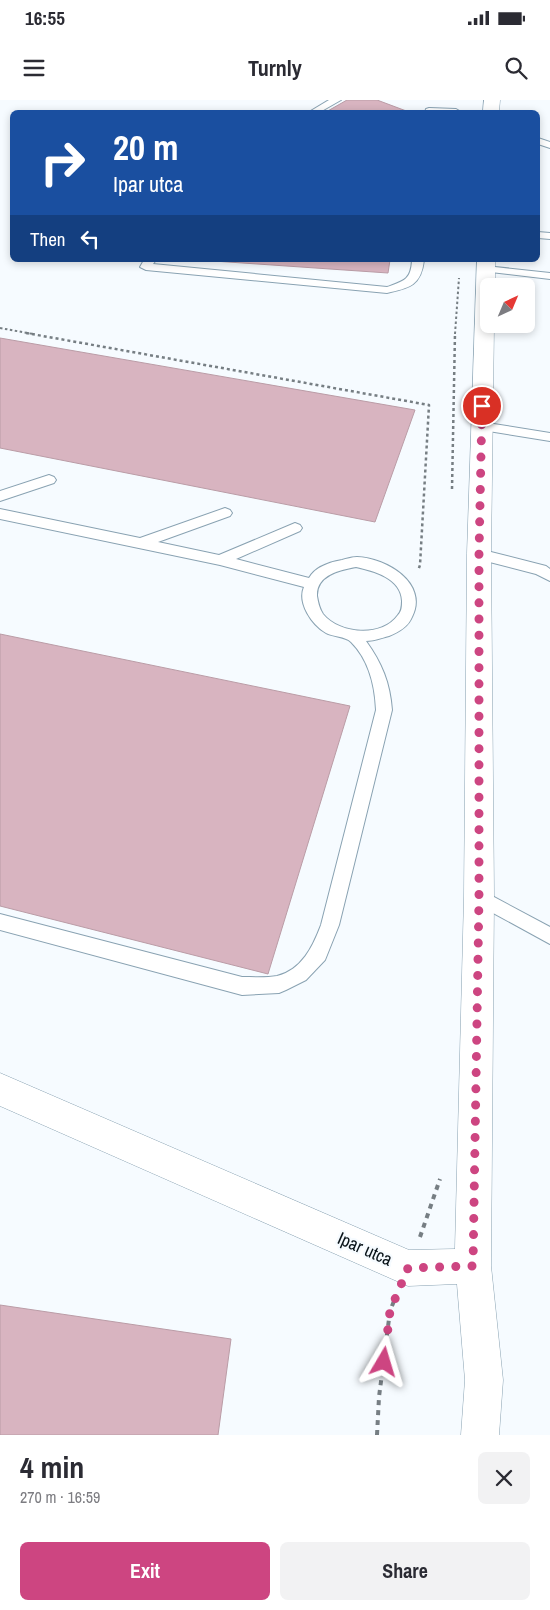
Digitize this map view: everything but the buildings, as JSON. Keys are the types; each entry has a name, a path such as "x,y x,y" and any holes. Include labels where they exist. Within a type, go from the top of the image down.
{"street":[{"path":"480,1435 484,1380 473,1266 479,897 479,554 486,265"},
{"name":"Ipar utca","path":"0,1089 408,1268 473,1266"}],"lane":[{"path":"318,110 336,100"},
{"path":"149,262 146,267 387,290 408,284 417,271 418,262"},
{"path":"486,265 550,276"},
{"path":"481,426 550,437"},
{"path":"0,496 49,480"},
{"path":"141,543 226,513"},
{"path":"0,514 220,560 312,584"},
{"path":"220,560 295,528"},
{"path":"479,554 541,570 550,576"},
{"path":"348,562 364,562 380,566 394,573 404,584 409,595 406,613 393,628 371,635 354,635 330,628 314,614 309,602 312,584 320,574 333,566 348,562"},
{"path":"0,922 242,986 279,984 300,974 319,954 330,925 384,710 383,688 374,661 354,635"},
{"path":"479,897 550,936"}],"path":[{"path":"452,493 453,354 460,269"},
{"path":"0,328 429,405 420,566 409,595"},
{"path":"377,1435 379,1397 390,1311 408,1268 441,1176"}],"route":[{"path":"384,1362 390,1311 408,1268 473,1266 479,897 479,554 482,406"}]}
